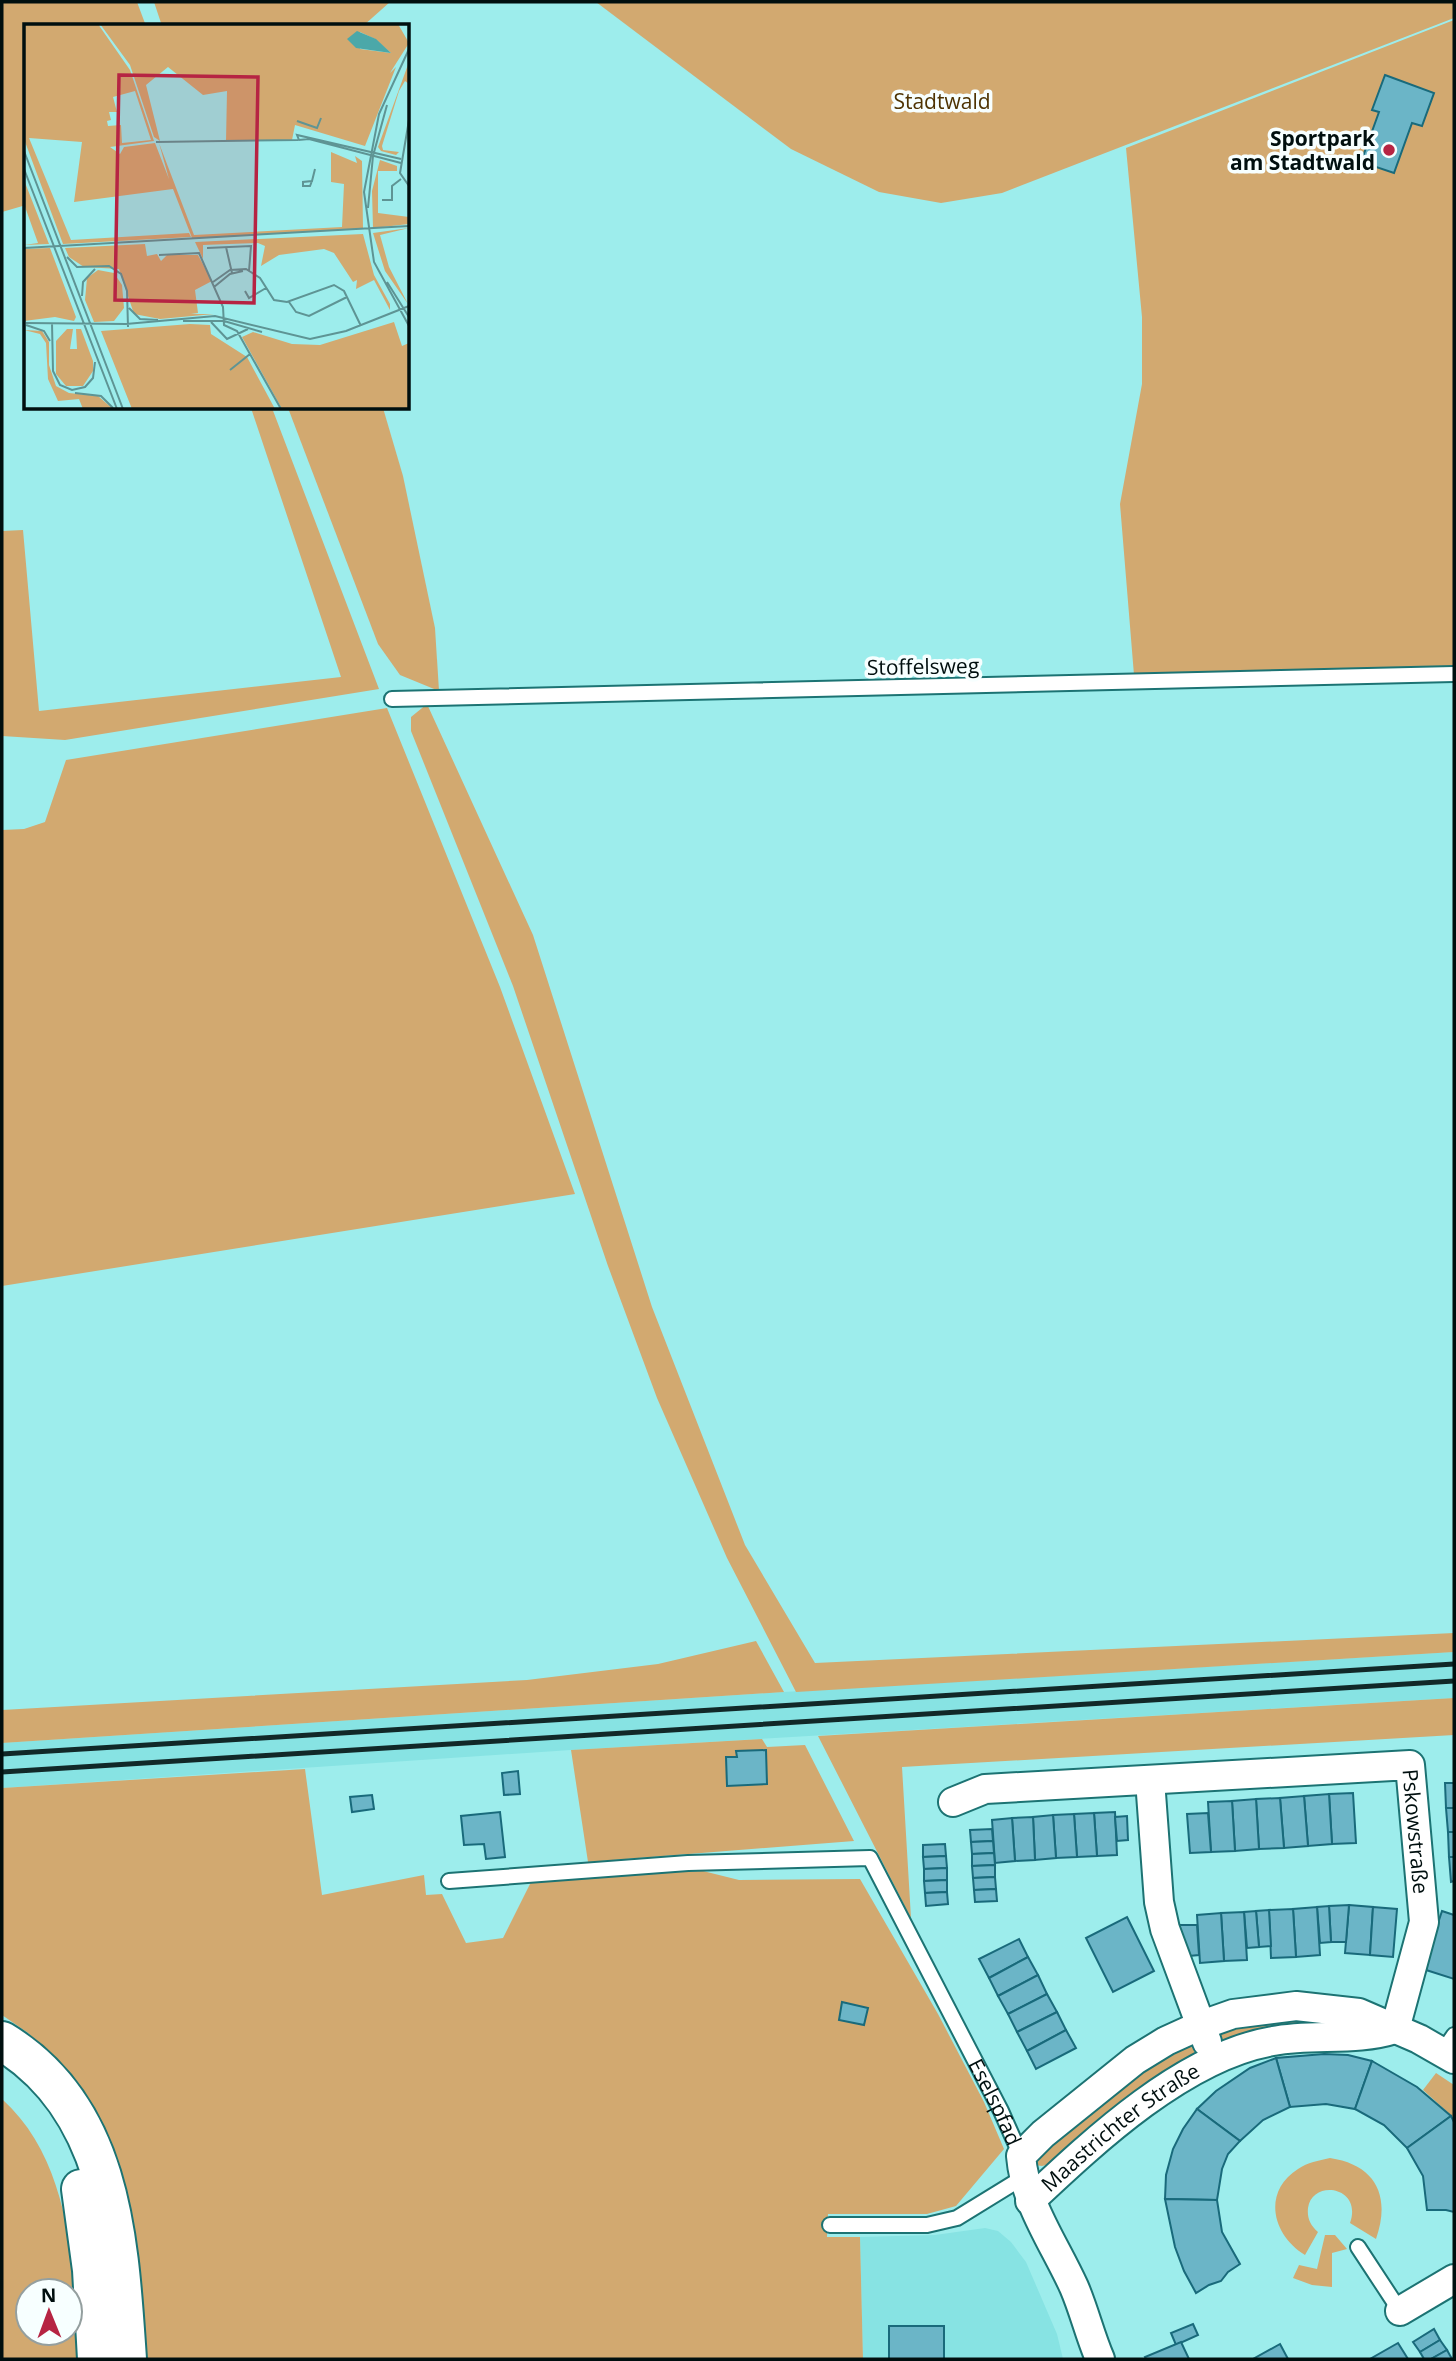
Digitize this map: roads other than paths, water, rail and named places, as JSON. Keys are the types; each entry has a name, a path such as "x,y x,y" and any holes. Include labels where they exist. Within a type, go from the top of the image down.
{"highway":[{"path":"2,2041 18,2051 56,2085 80,2123 96,2157 109,2198 120,2265 127,2359"},
{"path":"2,2067 35,2098 59,2132 76,2171 84,2204 92,2270 97,2359"}],"street":[{"name":"Pskowstraße","path":"953,1802 985,1789 1410,1765 1424,1922 1395,2029"},
{"path":"1150,1780 1159,1902 1165,1929 1199,2026"},
{"name":"Maastrichter Straße","path":"1024,2178 1043,2134 1135,2060 1166,2041 1233,2014 1297,2006 1329,2008 1359,2013 1395,2029 1451,2048"},
{"name":"Maastrichter Straße","path":"1199,2026 1214,2059"},
{"name":"Maastrichter Straße","path":"1024,2178 1067,2166 1168,2086 1214,2059 1271,2041 1325,2035 1357,2037 1377,2035 1395,2029"},
{"name":"Eselspfad","path":"1024,2178 1074,2288 1099,2358"},
{"path":"1400,2311 1454,2278"}],"lane":[{"name":"Stoffelsweg","path":"392,699 1454,674"},
{"name":"Eselspfad","path":"449,1881 688,1863 870,1858 1002,2111 1024,2178"},
{"path":"830,2225 926,2225 957,2218 1024,2178"},
{"path":"1358,2247 1400,2311"}],"railway":[{"path":"2,1754 1454,1664"},
{"path":"2,1772 1454,1681"}],"place":[{"name":"Sportpark am Stadtwald","path":"1389,150"}],"park label":[{"name":"Stadtwald","path":"942,101"}]}
